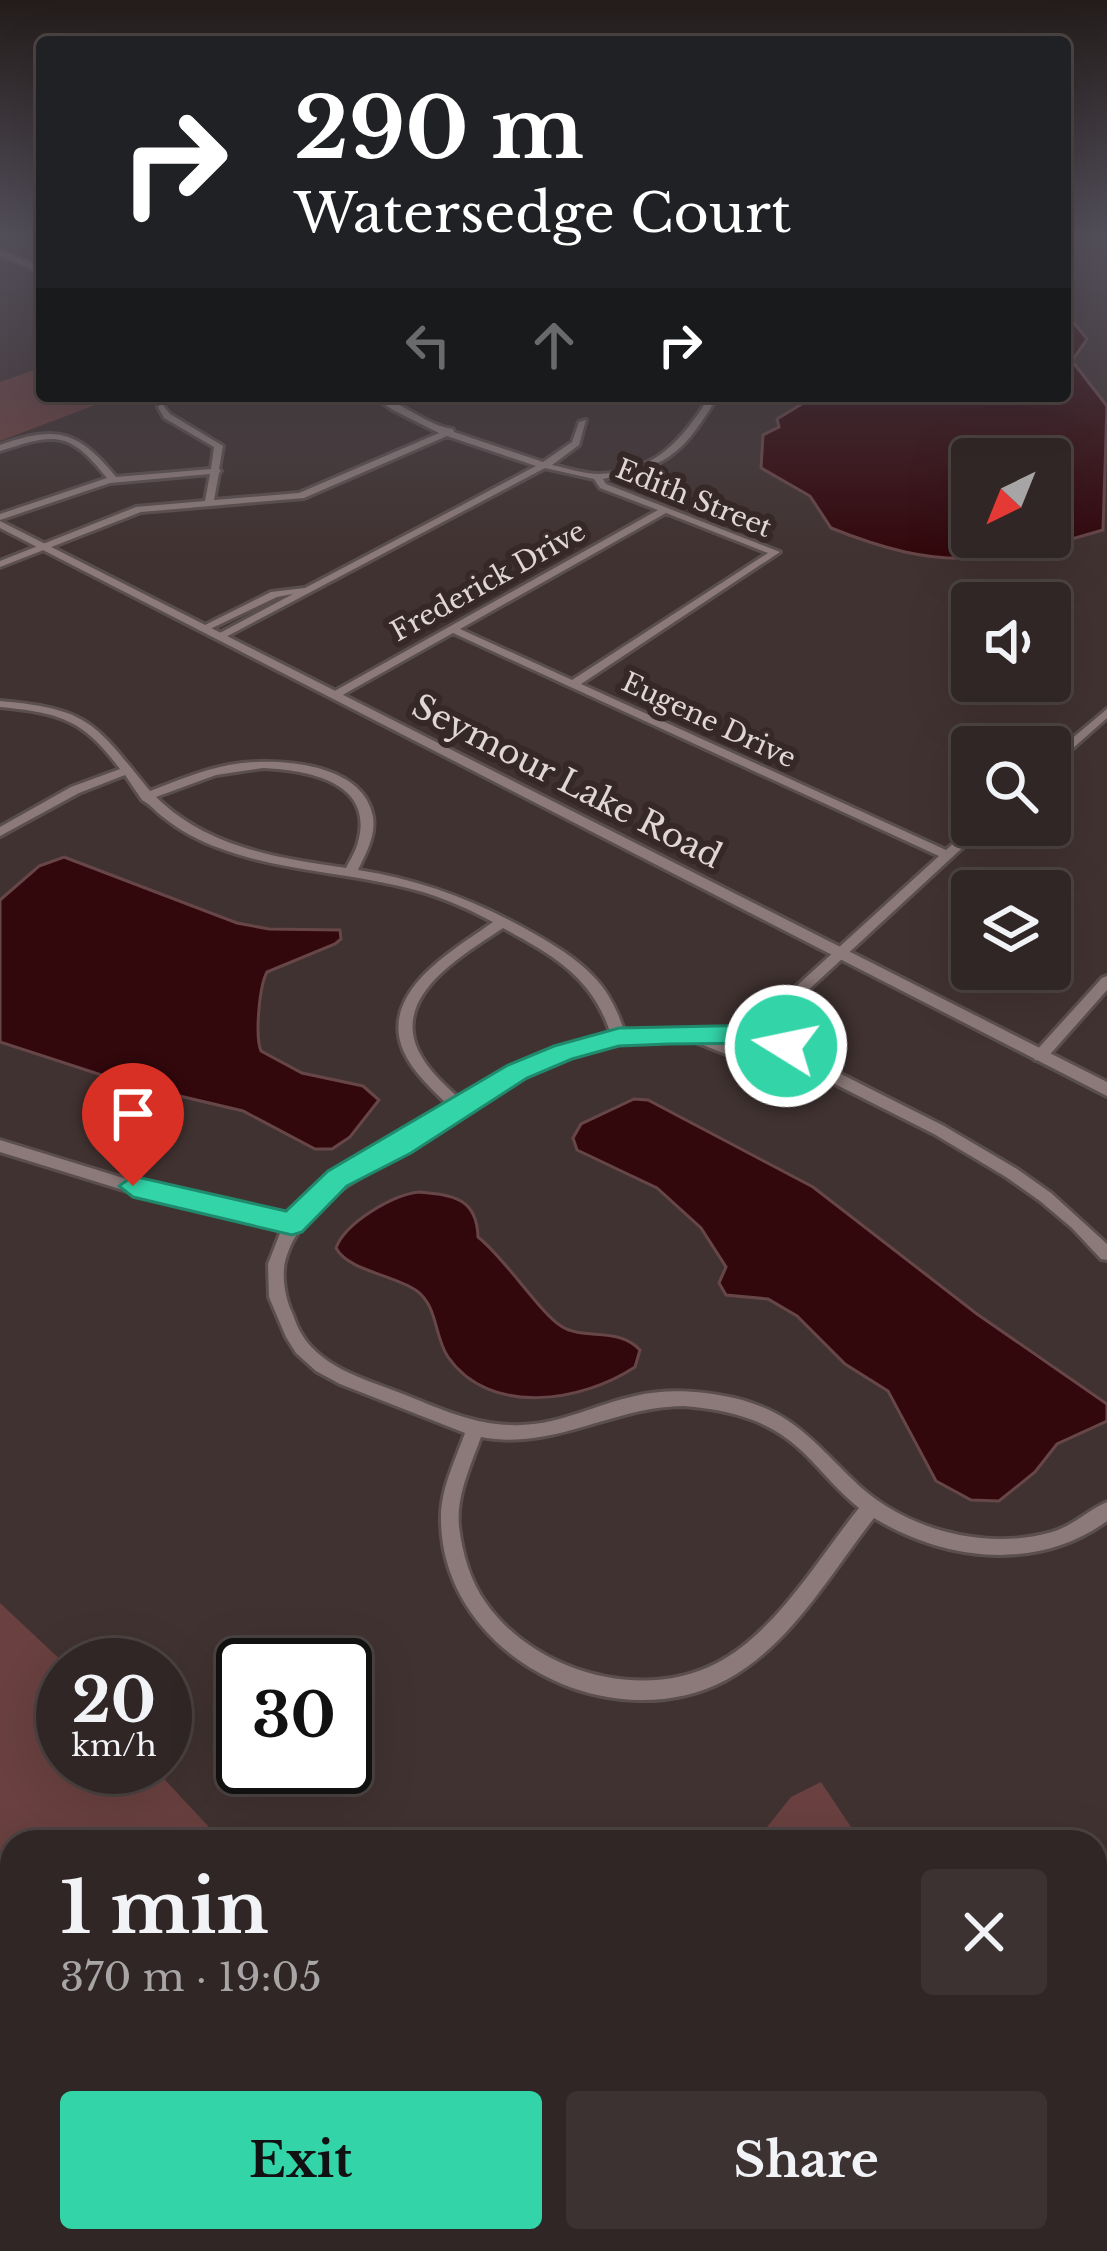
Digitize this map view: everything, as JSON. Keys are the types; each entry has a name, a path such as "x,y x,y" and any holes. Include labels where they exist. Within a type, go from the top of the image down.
{"street":[{"name":"Edith Street","path":"390,402 542,466 597,478 603,486 776,555 573,684"},
{"path":"597,478 641,472 668,460 710,402"},
{"path":"162,407 167,416 220,446 208,503"},
{"path":"204,628 275,594 302,590 542,466 576,443 583,422"},
{"path":"0,564 150,509 302,496 450,430"},
{"path":"0,448 45,432 74,441 113,479"},
{"path":"0,520 113,479 217,471"},
{"path":"0,503 20,509"},
{"name":"Frederick Drive","path":"335,695 665,510"},
{"name":"Seymour Lake Road","path":"0,520 1107,1090"},
{"path":"0,573 48,548"},
{"path":"220,637 291,602 302,590"},
{"name":"Eugene Drive","path":"452,629 946,855"},
{"path":"0,704 39,707 83,722 108,739 146,797 179,824 224,845 435,891 503,922 589,975 611,1008 619,1037"},
{"path":"1071,744 1107,712"},
{"path":"146,797 238,766 293,766 325,774 361,798 370,814 370,839 352,872"},
{"path":"0,832 75,790 127,770"},
{"path":"752,1059 744,1049 755,1034 956,846"},
{"path":"460,1108 418,1068 407,1049 406,1016 428,975 503,922"},
{"path":"1040,1056 1107,981"},
{"path":"773,1064 783,1059 784,1004"},
{"path":"1107,1254 1059,1205 1018,1177 826,1073 785,1044 755,1034 619,1037 531,1066 338,1179 292,1224 276,1273 277,1294 297,1342 338,1376 476,1429 522,1433 555,1428 640,1401 738,1408 770,1417 799,1437 871,1507 933,1538 1005,1546 1059,1537 1107,1510"},
{"path":"694,1037 752,1059 826,1073"},
{"path":"0,1146 133,1186 292,1224"},
{"path":"476,1429 451,1504 450,1526 474,1604 529,1660 600,1687 647,1690 718,1673 775,1626 871,1507"}],"shaded area":[{"path":"1071,341 1086,341 1072,361 1107,406 1103,530 1071,539 1071,438 951,438 951,557 870,542 831,528 810,496 761,468 763,435 779,427 777,419 805,402 1071,402"},
{"path":"34,370 36,402 103,402 0,441 0,382"},
{"path":"64,857 237,923 269,929 340,930 341,939 335,944 267,972 258,1035 261,1051 302,1073 363,1086 379,1100 350,1137 332,1149 315,1149 243,1111 129,1084 0,1042 0,900 39,866"},
{"path":"634,1099 648,1100 813,1187 977,1314 1107,1404 1107,1421 1057,1444 1035,1472 999,1501 971,1500 936,1481 888,1391 845,1364 797,1316 768,1299 726,1295 719,1283 726,1267 701,1228 657,1188 577,1150 573,1138 581,1124"},
{"path":"419,1192 452,1197 468,1206 478,1237 553,1319 570,1330 631,1343 640,1350 635,1367 589,1389 537,1398 487,1389 466,1376 448,1357 432,1313 417,1291 351,1262 336,1248 349,1229 371,1212"},
{"path":"0,1603 37,1638 36,1794 178,1794 212,1830 0,1830"},
{"path":"821,1782 853,1830 765,1830 791,1797"}],"route":[{"path":"133,1186 292,1224 338,1179 428,1130 518,1072 563,1052 619,1037 669,1035 769,1034 786,1046"}]}
